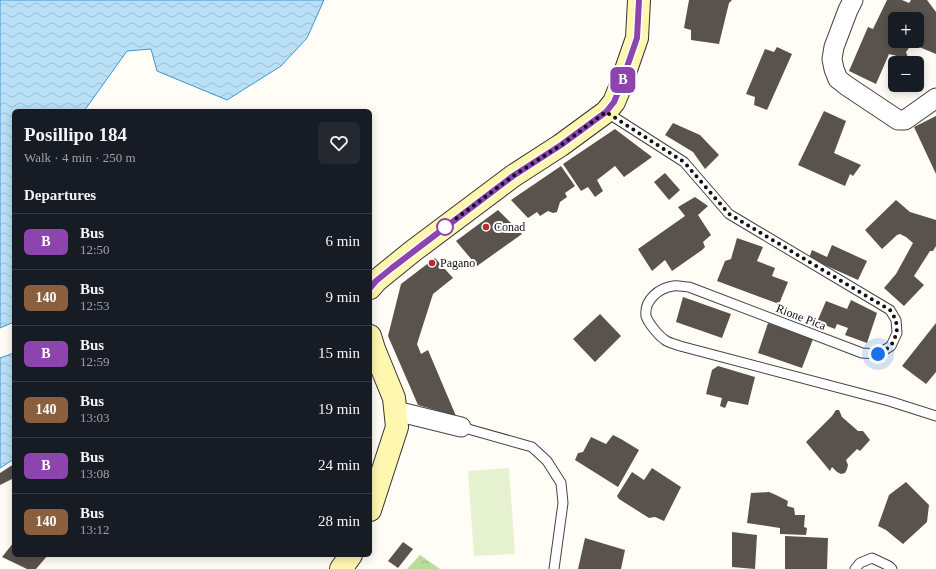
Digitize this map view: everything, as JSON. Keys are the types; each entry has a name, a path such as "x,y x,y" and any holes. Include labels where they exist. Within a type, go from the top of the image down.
{"street":[{"path":"372,286 419,246 513,176 561,145 606,112 614,102 637,38 639,0"},
{"path":"853,0 834,47 832,59 838,78 898,120 905,120 936,98"},
{"path":"372,341 394,398 398,427 372,504"},
{"path":"396,411 461,427"},
{"path":"341,569 350,557"}],"lane":[{"name":"Rione Pica","path":"606,112 684,162 729,214 890,310 896,320 897,333 891,346 878,354 862,353 688,287 673,286 662,289 648,302 646,316 655,331 666,341 680,346 889,401 936,416"},
{"path":"461,427 532,447 547,461 561,483 563,503 554,569"},
{"path":"855,569 860,563 872,558 892,569"}],"green space":[{"path":"509,468 515,554 474,556 468,471"},
{"path":"420,555 440,569 407,569"}],"water":[{"path":"0,0 324,0 307,38 281,66 227,100 157,71 151,49 127,51 85,109 12,109 12,323 0,328"},
{"path":"12,354 12,460 0,468 0,358"}],"building":[{"path":"689,0 732,0 729,3 719,44 691,40 691,30 684,28"},
{"path":"887,0 902,0 909,3 911,0 927,0 936,12 936,54 922,48 924,48 924,12 888,12 888,48 909,48 906,52 907,56 889,54 876,84 849,71 868,27 873,29"},
{"path":"777,47 792,54 767,110 754,105 755,97 746,94 765,49 774,52"},
{"path":"824,111 846,121 834,153 861,165 853,176 850,174 845,186 798,165"},
{"path":"936,116 936,174 914,127"},
{"path":"673,123 700,135 719,155 705,169 693,152 665,135"},
{"path":"615,129 652,157 624,177 615,166 597,180 603,191 595,197 588,187 581,191 563,164"},
{"path":"561,166 575,186 565,193 567,197 560,202 557,212 553,213 548,211 540,216 537,212 528,218 511,200"},
{"path":"665,173 680,190 669,200 654,182"},
{"path":"695,197 708,206 698,215 711,235 703,242 705,247 672,271 665,260 652,271 638,249 685,216 678,207"},
{"path":"896,200 910,212 936,220 936,246 933,251 930,251 914,276 924,285 904,306 884,288 896,274 913,243 900,234 882,249 865,230"},
{"path":"498,210 522,234 477,266 456,241"},
{"path":"737,238 763,247 757,261 775,268 772,276 788,282 779,304 717,281 725,261 731,259"},
{"path":"832,245 867,261 858,280 809,258 812,250 827,257"},
{"path":"435,258 453,278 433,294 417,344 421,354 428,350 456,416 418,405 388,336 401,284"},
{"path":"683,297 731,314 722,338 676,322"},
{"path":"851,300 877,313 867,343 845,335 848,328 837,324 835,329 817,322 826,301 847,309"},
{"path":"600,314 621,336 595,362 573,339"},
{"path":"768,323 813,339 802,368 758,353"},
{"path":"936,323 936,372 926,384 902,366"},
{"path":"718,366 755,377 748,405 728,401 725,408 720,406 722,398 706,394 712,370"},
{"path":"836,410 839,410 842,417 858,431 863,431 870,440 860,451 857,449 846,460 848,465 847,469 845,473 841,474 832,467 830,471 806,442"},
{"path":"613,435 639,450 618,487 575,460 578,453 583,452 591,437 606,444"},
{"path":"12,465 12,479 0,485 0,473"},
{"path":"652,468 681,487 664,521 655,517 649,518 619,499 617,496 632,472 644,480"},
{"path":"906,482 929,505 927,522 903,544 886,530 878,526 889,495"},
{"path":"769,492 788,501 787,506 794,508 795,515 805,515 804,527 807,528 806,535 780,534 780,528 747,523 751,493"},
{"path":"732,532 757,535 755,569 732,567"},
{"path":"785,536 828,538 827,569 785,569"},
{"path":"585,538 625,550 621,569 578,569"},
{"path":"403,542 413,549 398,568 388,561"},
{"path":"12,544 12,557 46,557 36,569 27,569 2,557"}],"bus line":[{"name":"B","path":"372,286 392,268 513,176 561,145 606,112 614,102 637,38 639,0"}],"place":[{"name":"Conad","path":"486,227"},
{"name":"Pagano","path":"432,263"}],"route":[{"path":"445,227 513,176 561,145 606,112 684,162 729,214 890,310 896,320 897,333 891,346 878,354"}]}
